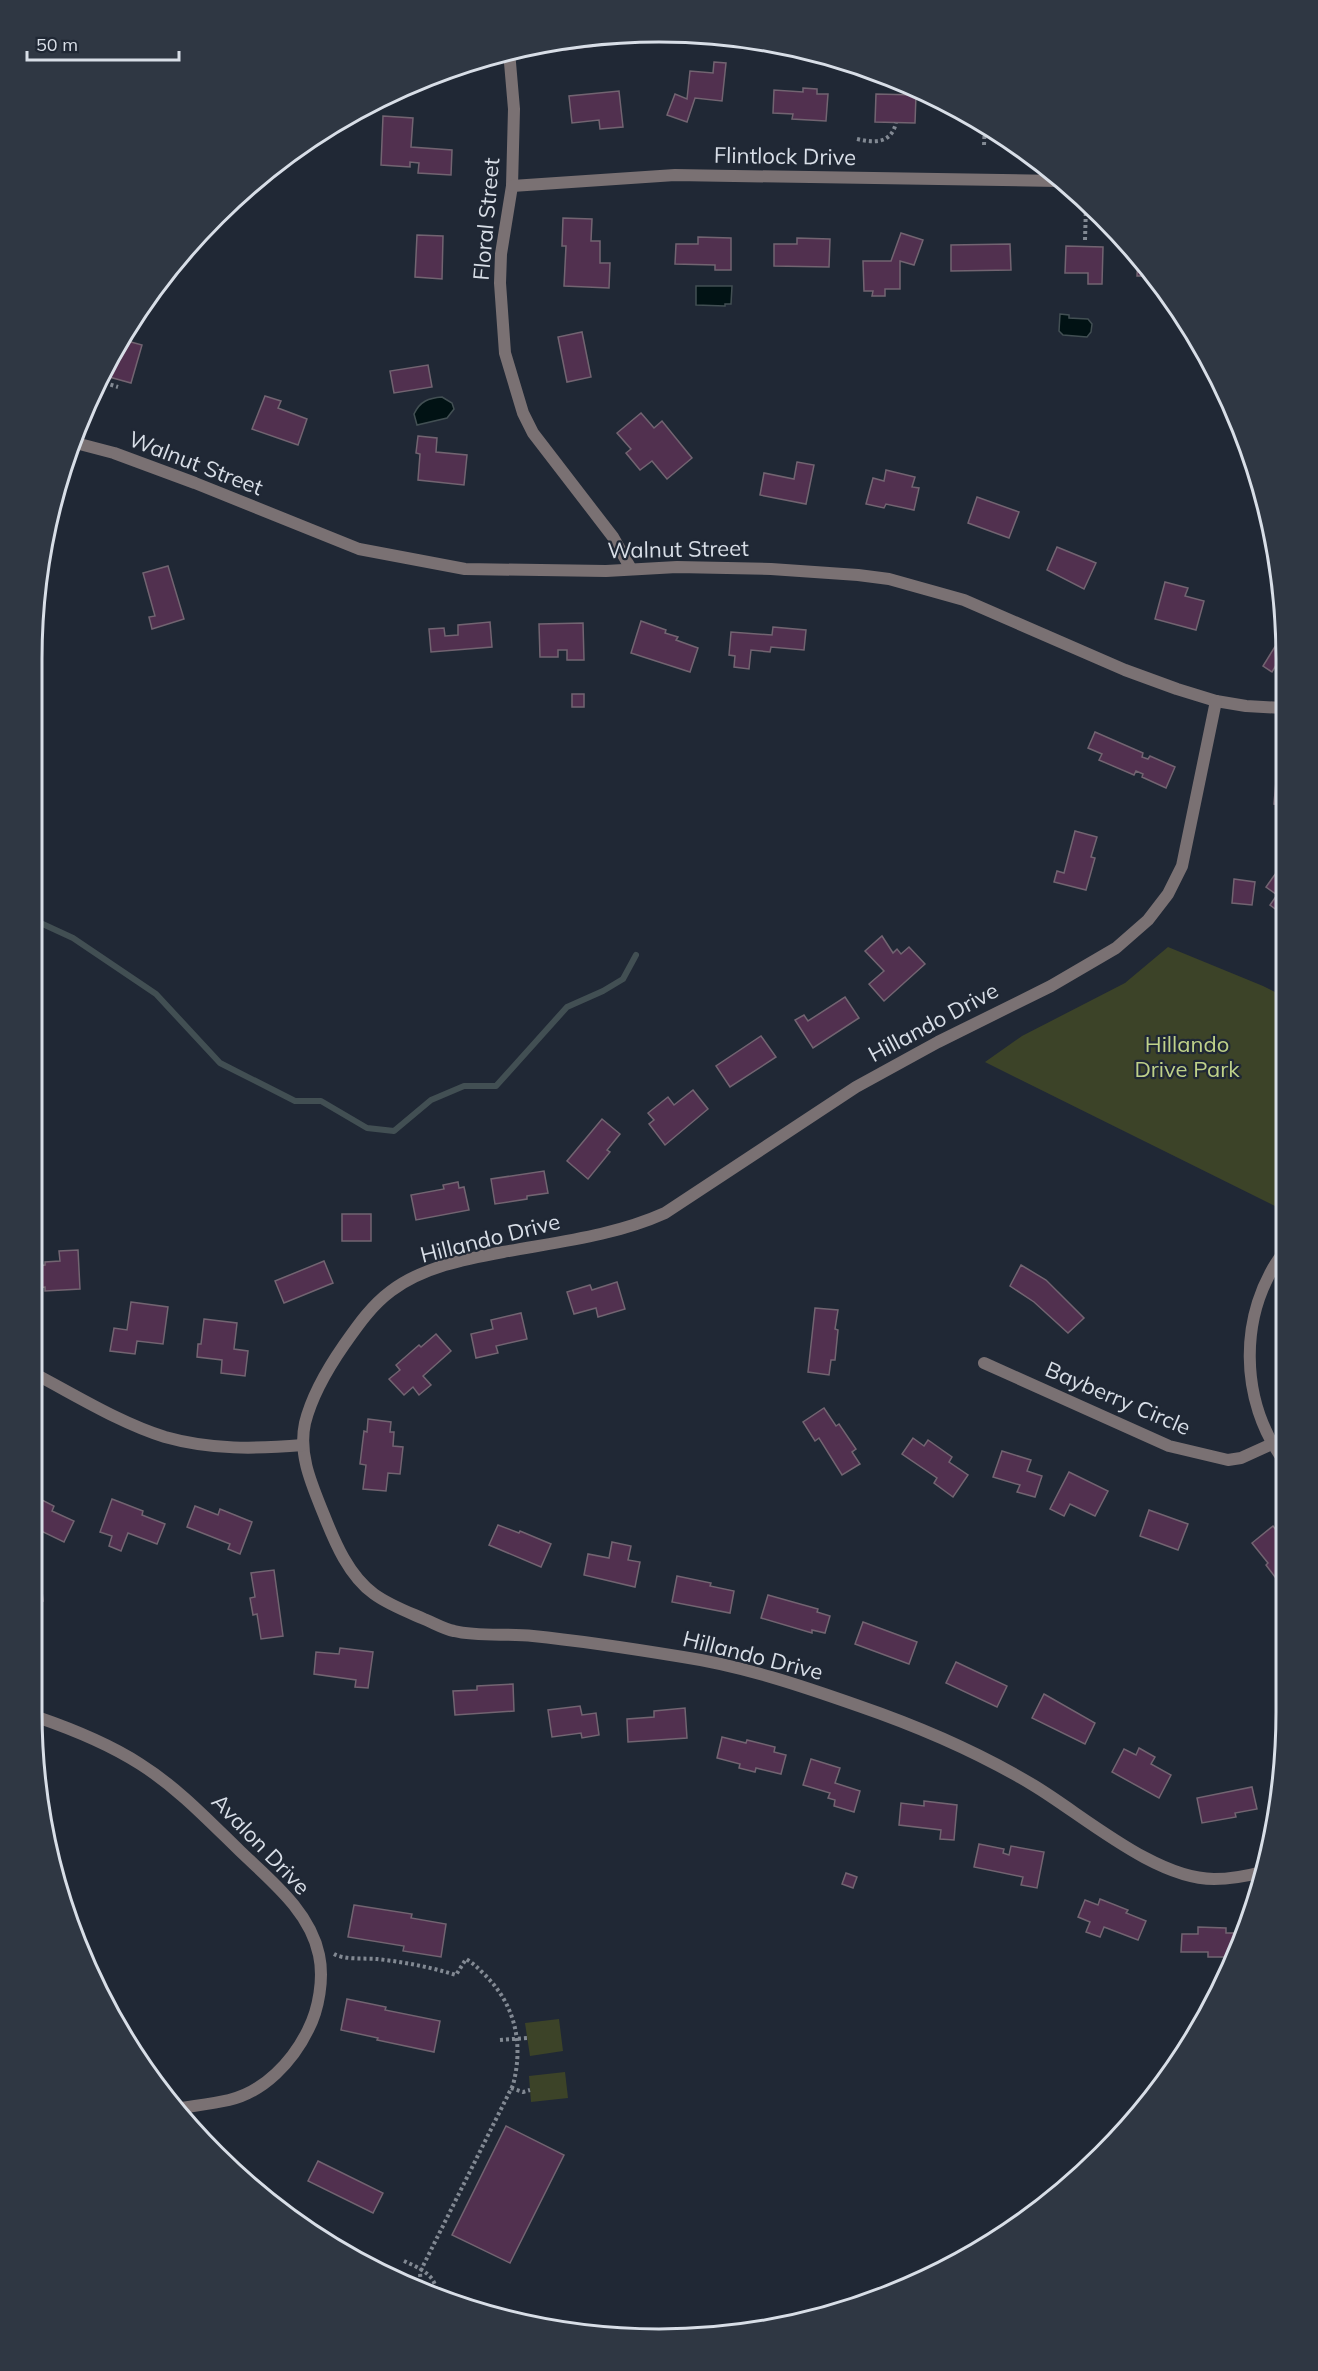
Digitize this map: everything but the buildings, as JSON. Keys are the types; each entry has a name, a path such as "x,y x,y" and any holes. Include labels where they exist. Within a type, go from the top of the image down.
{"street":[{"name":"Floral Street","path":"510,61 513,109 512,186 501,254 500,283 505,353 515,389 533,433 613,537 631,570"},
{"name":"Flintlock Drive","path":"512,186 675,175 1048,181"},
{"name":"Walnut Street","path":"81,444 114,453 195,483 359,549 465,569 631,570 677,567 771,569 858,574 889,579 964,600 1125,670 1216,701 1276,708"},
{"name":"Hillando Drive","path":"1216,701 1182,866 1168,894 1148,920 1116,948 1051,986 938,1042 856,1087 664,1213 640,1224 614,1231 441,1266 408,1280 390,1292 363,1317 326,1372 306,1420 303,1445 312,1484 334,1540 344,1557 374,1594 399,1608 454,1631 532,1635 687,1657 734,1667 808,1689 907,1723 960,1745 1033,1785 1142,1857 1190,1876 1215,1879 1255,1873"},
{"path":"1276,1266 1258,1298 1250,1335 1250,1376 1256,1401 1276,1450"},
{"name":"Bayberry Circle","path":"984,1363 1169,1446 1228,1460 1241,1458 1272,1444"},
{"path":"42,1378 120,1418 163,1436 200,1445 232,1448 303,1445"},
{"name":"Avalon Drive","path":"42,1719 69,1728 140,1764 186,1797 287,1897 304,1919 319,1954 321,1970 318,2002 312,2023 302,2044 289,2062 252,2091 231,2100 186,2107"}],"path":[{"path":"857,139 871,142 884,140 894,129 896,123"},
{"path":"984,146 985,135"},
{"path":"1085,240 1086,214"},
{"path":"107,384 118,387"},
{"path":"331,1946 332,1953 340,1957 393,1961 433,1968 456,1975 466,1959 497,1986 515,2023 518,2038 516,2074 511,2088 421,2269 422,2281"},
{"path":"500,2040 527,2038"},
{"path":"511,2088 523,2092 530,2090"},
{"path":"404,2261 429,2273 434,2286"}],"green space":[{"name":"Hillando Drive Park","path":"1168,947 1276,992 1276,1207 985,1062 1022,1036 1125,983"},
{"path":"559,2019 563,2051 530,2056 525,2023"},
{"path":"565,2072 568,2098 531,2102 529,2076"}],"shaded area":[{"path":"696,286 732,286 731,304 725,304 725,306 696,305"},
{"path":"1060,314 1069,315 1069,318 1088,319 1092,324 1091,332 1087,337 1063,335 1059,331"},
{"path":"442,397 452,403 454,409 447,418 417,425 414,414 419,406 429,399"}],"waterway":[{"path":"42,924 73,938 156,994 220,1063 295,1101 321,1101 367,1128 394,1131 431,1100 464,1086 496,1086 567,1007 623,979 636,955"}]}
